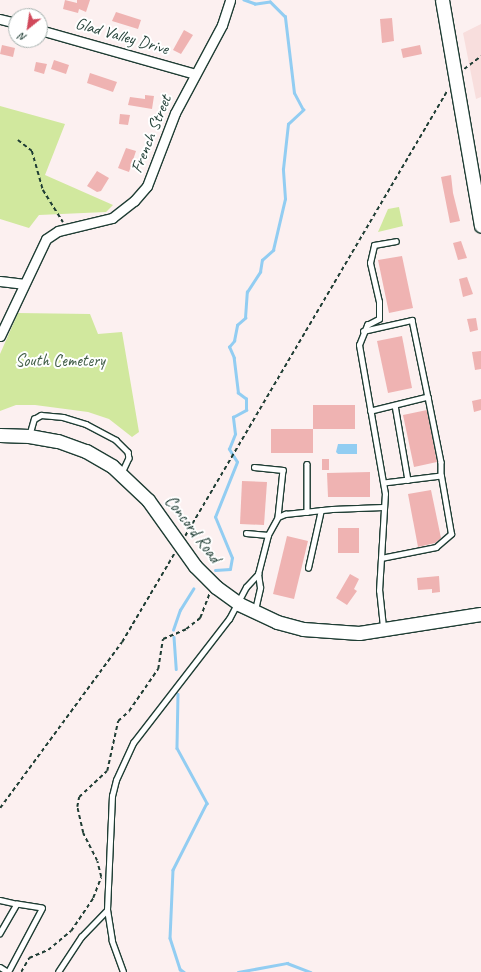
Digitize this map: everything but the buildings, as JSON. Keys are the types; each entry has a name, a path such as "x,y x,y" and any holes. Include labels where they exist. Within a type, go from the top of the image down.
{"main road":[{"path":"442,0 481,226"},
{"name":"Concord Road","path":"0,435 29,436 73,446 99,458 122,473 148,500 200,571 239,604 277,622 303,629 359,633 481,614"}],"street":[{"name":"French Street","path":"0,336 23,284 46,239 51,234 66,229 112,218 141,194 152,178 172,120 222,25 230,0"},
{"name":"Glad Valley Drive","path":"48,32 195,74"},
{"path":"0,281 23,284"}],"lane":[{"path":"383,629 379,591 384,484 359,345 363,332 371,322 379,319 379,302 370,263 374,246 396,241"},
{"path":"363,332 412,320 442,462 441,476 451,534 436,547 381,558"},
{"path":"370,411 428,397"},
{"path":"395,405 408,480"},
{"path":"29,436 34,419 40,415 63,417 86,424 116,440 128,452 129,458 122,473"},
{"path":"307,464 307,512"},
{"path":"254,467 283,470 278,517 268,535 258,574 260,588 254,612"},
{"path":"384,484 441,476"},
{"path":"278,517 321,510 383,507"},
{"path":"308,568 321,510"},
{"path":"246,533 268,535"},
{"path":"124,972 112,941 107,910 112,796 122,763 133,743 239,604 246,587 258,574"},
{"path":"0,900 42,908 8,972 0,967"},
{"path":"0,934 18,904"},
{"path":"58,972 81,937 107,910"}],"path":[{"path":"0,808 122,642 456,77 481,56"},
{"path":"18,140 32,152 43,190 57,209 66,229"}],"shaded area":[{"path":"481,24 481,97 476,99 463,33"}],"green space":[{"path":"0,106 65,124 45,175 113,205 106,212 39,215 29,228 0,219"},
{"path":"399,207 403,226 378,232 388,209"},
{"name":"South Cemetery","path":"18,313 90,314 98,334 122,332 139,432 132,437 109,419 88,412 35,405 16,405 0,411 0,354"}],"water":[{"path":"338,444 357,444 357,454 338,454 336,452"}],"waterway":[{"path":"215,570 230,569 232,558 215,517 237,462 229,449 235,434 233,417 246,410 246,399 238,393 234,358 229,347 234,341 237,325 245,318 247,292 260,272 262,260 273,250 285,199 283,169 288,124 303,110 294,93 285,17 270,2 255,4 244,0"},
{"path":"173,630 180,610 193,589"},
{"path":"174,637 176,669"},
{"path":"178,694 177,748 207,803 173,870 170,938 180,969 184,972"},
{"path":"238,972 287,963 310,972"}]}
